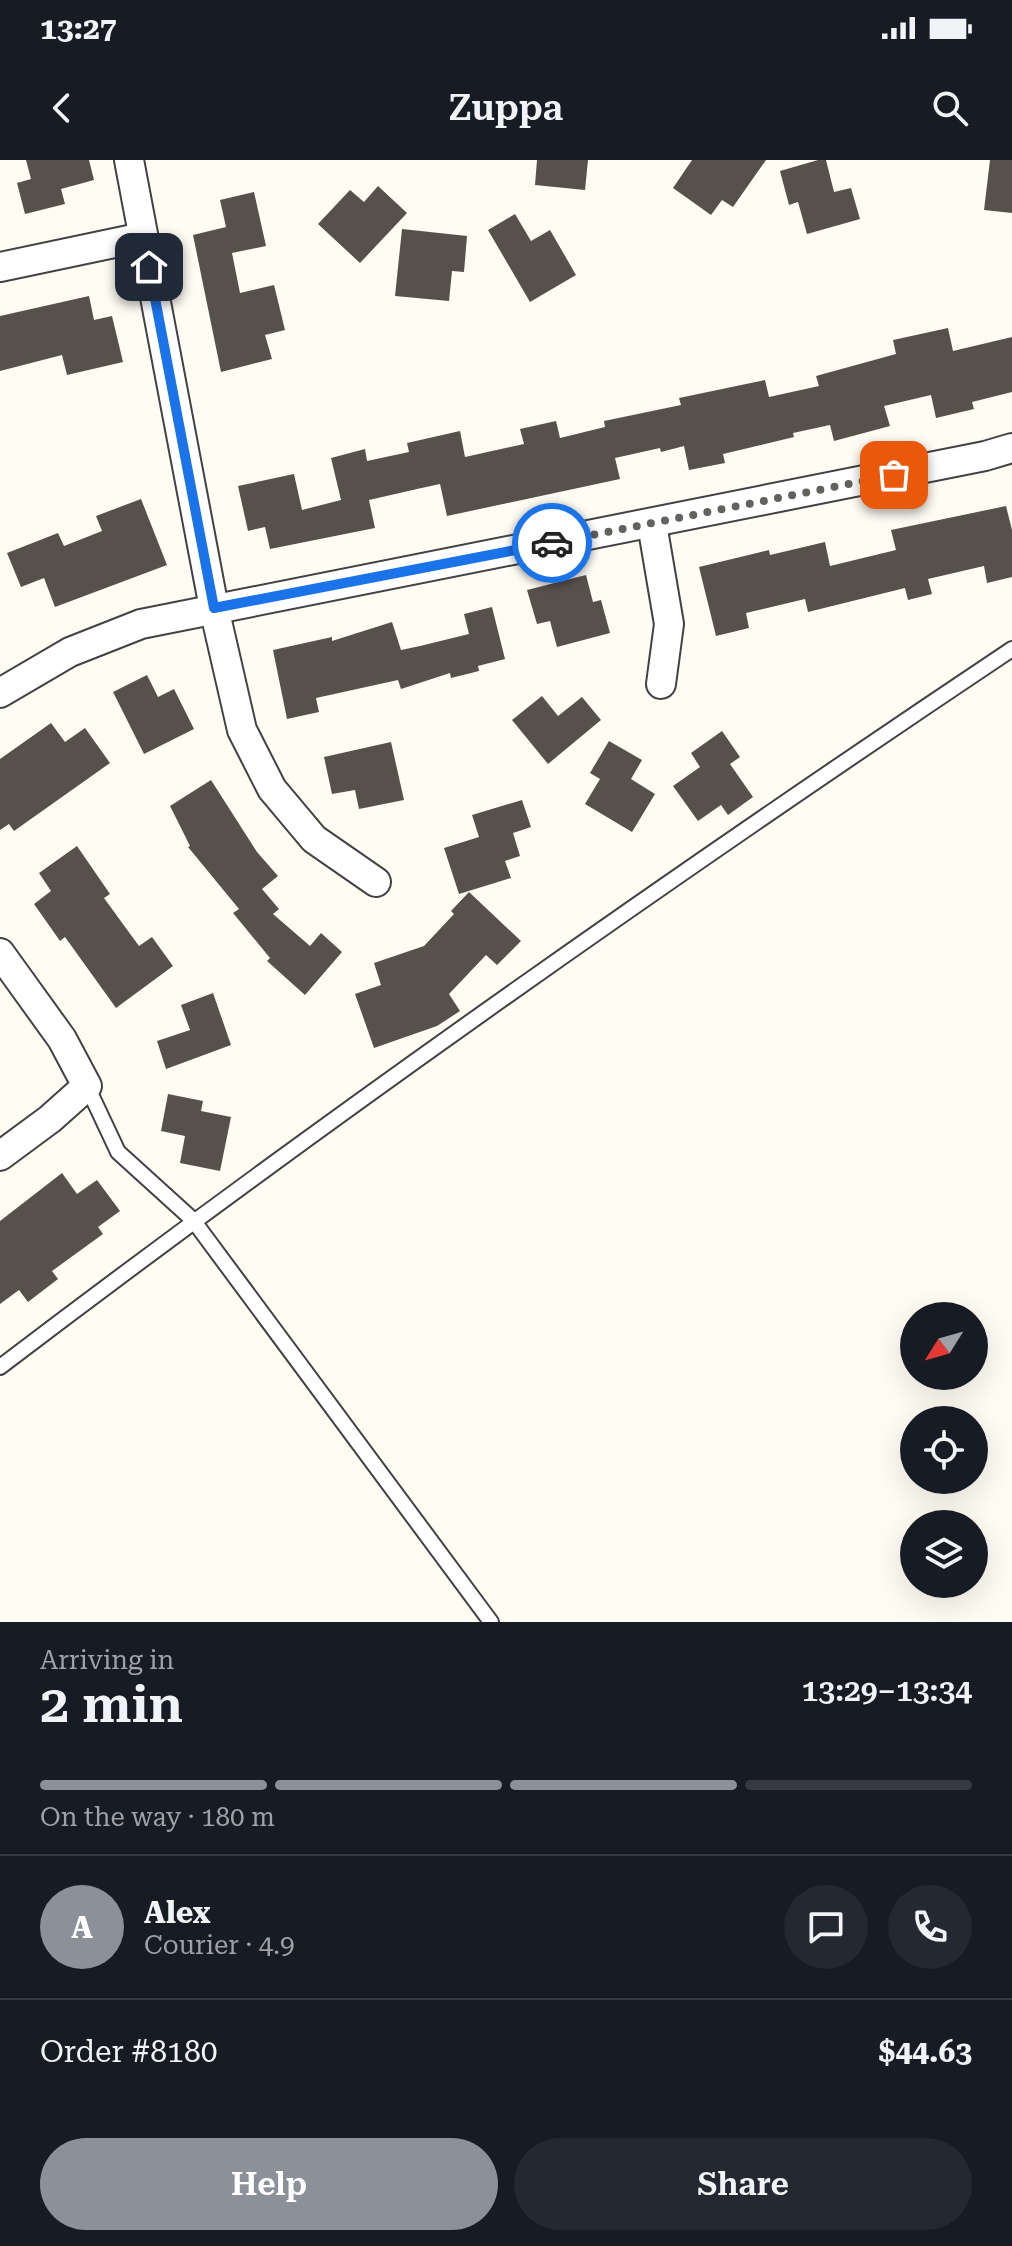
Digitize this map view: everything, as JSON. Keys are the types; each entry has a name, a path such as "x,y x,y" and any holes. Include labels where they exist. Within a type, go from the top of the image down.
{"street":[{"path":"129,160 214,608 242,730 272,789 314,839 376,882"},
{"path":"0,267 143,237"},
{"path":"0,693 70,652 141,624 652,524 1012,448"},
{"path":"652,524 669,624 661,684"},
{"path":"0,953 62,1039 87,1086 50,1119 0,1156"}],"lane":[{"path":"0,1367 193,1220 802,789 1012,649"},
{"path":"87,1086 118,1152 193,1220 491,1622"}],"building":[{"path":"26,160 89,160 94,180 61,189 65,204 25,214 17,183 31,179"},
{"path":"537,160 588,160 585,190 535,185"},
{"path":"692,160 766,160 733,207 722,200 711,215 673,188"},
{"path":"826,160 834,192 851,188 860,219 807,234 798,202 789,205 780,171"},
{"path":"990,160 1012,160 1012,213 984,210"},
{"path":"378,186 407,213 360,263 318,224 350,190 364,202"},
{"path":"254,192 266,246 232,253 240,293 274,285 285,330 265,335 272,359 221,372 193,235 226,227 220,200"},
{"path":"515,214 531,241 550,230 576,275 530,302 488,230"},
{"path":"402,229 467,236 464,272 452,271 449,301 395,296"},
{"path":"89,296 94,320 112,316 123,362 67,375 62,355 0,371 0,316"},
{"path":"948,328 953,351 1012,337 1012,392 972,402 974,409 936,418 931,395 884,406 890,426 834,441 830,425 793,433 794,437 723,454 725,463 689,470 684,446 661,452 660,448 615,458 620,479 447,516 440,484 369,500 375,528 270,549 265,527 248,531 238,486 294,474 302,510 341,500 331,458 365,449 367,461 409,452 407,443 460,431 465,457 524,444 520,429 556,421 560,438 605,427 604,421 681,405 679,398 765,380 769,397 819,386 816,376 896,354 893,340"},
{"path":"141,499 167,565 55,607 44,578 21,587 7,553 58,533 64,546 102,531 96,516"},
{"path":"1006,506 1012,530 1012,577 987,583 984,566 928,579 932,594 908,600 905,588 808,612 805,599 746,613 749,628 716,636 699,567 769,550 770,555 825,542 830,566 896,550 891,530"},
{"path":"586,575 593,602 601,600 610,633 557,647 550,621 537,624 527,590"},
{"path":"492,607 505,659 478,666 479,671 451,678 450,673 401,689 398,680 316,698 319,712 287,719 273,650 332,637 332,641 392,622 401,650 469,634 464,614"},
{"path":"147,675 158,697 174,689 194,729 144,754 113,692"},
{"path":"542,696 558,716 582,697 601,720 548,764 512,720"},
{"path":"51,723 65,742 85,728 110,763 14,831 9,824 0,830 0,759"},
{"path":"722,731 740,757 730,764 753,797 728,815 721,805 698,821 673,786 700,767 691,753"},
{"path":"609,741 642,760 631,779 655,794 632,832 585,804 600,779 590,773"},
{"path":"391,742 404,800 359,809 355,790 332,794 324,757"},
{"path":"211,780 257,852 278,876 262,889 279,909 273,914 310,946 321,933 342,952 305,995 267,961 270,958 233,913 239,909 188,847 170,806"},
{"path":"522,800 531,827 513,833 520,856 505,861 511,878 459,894 444,848 479,837 472,815"},
{"path":"77,846 110,894 104,898 139,946 152,937 173,966 116,1008 65,937 60,941 34,904 51,891 39,873"},
{"path":"469,892 521,941 497,965 486,955 449,994 460,1011 437,1026 374,1048 355,994 381,985 374,963 424,946 454,914 451,911"},
{"path":"213,993 231,1045 166,1069 157,1041 190,1030 181,1005"},
{"path":"168,1094 203,1101 201,1111 231,1117 220,1171 180,1163 185,1136 161,1131"},
{"path":"62,1173 77,1194 97,1180 120,1211 98,1227 103,1234 52,1271 58,1279 28,1302 19,1290 0,1304 0,1221"}],"way so far":[{"path":"552,543 894,475"}],"route":[{"path":"149,267 214,608 552,543"}]}
